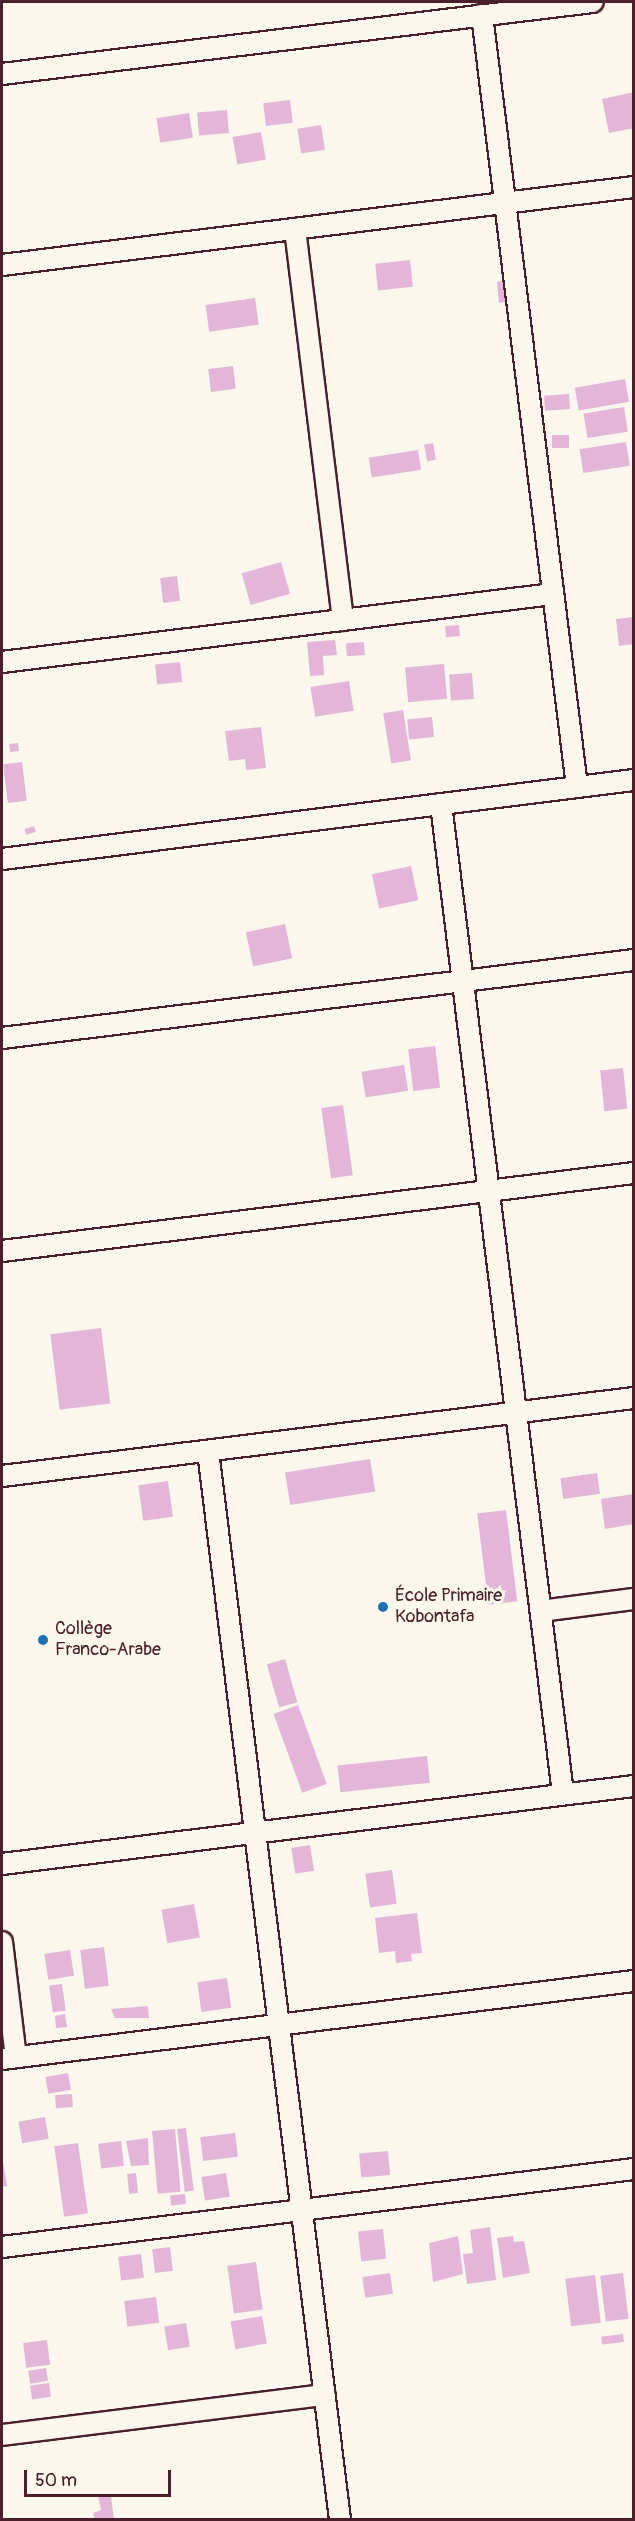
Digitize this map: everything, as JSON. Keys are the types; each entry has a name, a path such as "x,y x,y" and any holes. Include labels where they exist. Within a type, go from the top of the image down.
{"street":[{"path":"2,74 593,2"},
{"path":"482,15 577,787"},
{"path":"2,265 633,187"},
{"path":"295,229 343,620"},
{"path":"2,662 553,594"},
{"path":"2,859 633,780"},
{"path":"441,804 563,1794"},
{"path":"2,1038 633,960"},
{"path":"2,1251 633,1173"},
{"path":"2,1476 633,1398"},
{"path":"208,1451 340,2520"},
{"path":"541,1611 633,1599"},
{"path":"2,1864 633,1786"},
{"path":"2,1942 9,2058 633,1981"},
{"path":"2,2247 633,2169"},
{"path":"2,2434 325,2395"}],"building":[{"path":"634,92 634,128 609,133 602,99"},
{"path":"290,100 293,123 266,126 263,103"},
{"path":"227,110 229,133 199,136 197,113"},
{"path":"189,113 193,138 160,143 156,118"},
{"path":"321,125 325,150 301,153 297,129"},
{"path":"261,132 266,160 237,165 232,137"},
{"path":"410,260 413,287 378,291 375,264"},
{"path":"506,281 508,302 499,303 497,282"},
{"path":"255,298 259,325 209,332 205,305"},
{"path":"233,366 236,389 211,392 208,369"},
{"path":"625,379 629,402 579,411 575,388"},
{"path":"569,394 570,409 545,411 544,396"},
{"path":"624,407 628,432 587,438 584,413"},
{"path":"552,435 569,435 569,448 552,448"},
{"path":"626,442 630,466 583,473 580,449"},
{"path":"433,443 436,460 427,461 424,445"},
{"path":"418,450 421,470 372,478 369,458"},
{"path":"281,562 290,594 251,605 242,573"},
{"path":"177,576 180,601 163,603 160,578"},
{"path":"634,617 634,644 619,646 616,619"},
{"path":"459,625 460,636 446,637 445,626"},
{"path":"335,640 337,655 323,656 324,675 310,676 307,642"},
{"path":"364,642 365,655 347,656 346,643"},
{"path":"180,662 182,682 157,685 155,665"},
{"path":"444,664 447,699 408,702 405,667"},
{"path":"472,673 474,699 451,701 449,675"},
{"path":"349,681 354,711 315,717 310,687"},
{"path":"403,710 411,760 391,764 383,713"},
{"path":"432,717 434,737 409,740 407,720"},
{"path":"261,727 266,768 246,770 245,759 229,761 225,731"},
{"path":"18,743 19,751 10,752 9,744"},
{"path":"22,762 27,801 8,803 3,764"},
{"path":"34,826 36,832 26,835 24,829"},
{"path":"411,866 418,900 379,909 372,874"},
{"path":"285,924 292,958 253,967 246,932"},
{"path":"435,1046 440,1088 413,1091 408,1049"},
{"path":"404,1065 408,1091 366,1097 362,1072"},
{"path":"623,1068 627,1109 604,1111 600,1070"},
{"path":"343,1105 353,1175 331,1178 321,1108"},
{"path":"101,1328 110,1403 60,1410 50,1334"},
{"path":"370,1459 375,1492 290,1505 285,1472"},
{"path":"597,1473 600,1494 563,1499 560,1478"},
{"path":"168,1481 173,1517 143,1521 138,1485"},
{"path":"634,1494 634,1524 605,1529 601,1499"},
{"path":"506,1510 517,1601 488,1605 477,1514"},
{"path":"285,1659 297,1702 279,1707 267,1664"},
{"path":"298,1705 327,1784 302,1793 274,1714"},
{"path":"427,1756 430,1783 340,1792 337,1765"},
{"path":"310,1845 314,1871 295,1874 291,1848"},
{"path":"392,1870 397,1904 370,1907 365,1874"},
{"path":"194,1904 200,1937 167,1943 162,1910"},
{"path":"417,1913 422,1953 411,1954 412,1961 396,1963 395,1951 379,1953 375,1918"},
{"path":"104,1947 109,1986 85,1989 80,1950"},
{"path":"70,1950 74,1976 48,1980 44,1954"},
{"path":"227,1978 231,2008 201,2012 197,1982"},
{"path":"62,1984 66,2011 53,2013 49,1986"},
{"path":"148,2006 149,2018 115,2018 111,2009"},
{"path":"65,2014 67,2027 56,2028 55,2016"},
{"path":"68,2073 71,2090 48,2094 45,2077"},
{"path":"72,2094 73,2107 56,2108 55,2095"},
{"path":"45,2117 49,2139 22,2143 18,2122"},
{"path":"186,2128 194,2191 185,2192 177,2129"},
{"path":"175,2129 180,2192 158,2194 152,2131"},
{"path":"235,2133 238,2157 203,2161 200,2137"},
{"path":"148,2138 149,2165 131,2166 126,2141"},
{"path":"121,2141 124,2166 101,2169 98,2144"},
{"path":"78,2143 88,2213 64,2217 54,2146"},
{"path":"388,2151 390,2175 361,2177 359,2154"},
{"path":"2,2155 7,2186 2,2187"},
{"path":"136,2173 138,2193 129,2194 127,2174"},
{"path":"226,2173 230,2197 205,2201 201,2177"},
{"path":"185,2194 186,2204 171,2206 170,2196"},
{"path":"490,2227 496,2280 467,2284 463,2254 473,2253 470,2230"},
{"path":"383,2229 386,2259 361,2261 358,2232"},
{"path":"458,2236 463,2274 433,2282 429,2243"},
{"path":"513,2236 514,2242 524,2241 530,2273 503,2278 497,2238"},
{"path":"170,2247 173,2271 155,2273 152,2249"},
{"path":"141,2254 144,2278 121,2281 118,2257"},
{"path":"256,2262 263,2310 234,2314 227,2266"},
{"path":"390,2273 393,2294 365,2298 362,2277"},
{"path":"623,2273 629,2319 606,2321 600,2276"},
{"path":"595,2275 601,2323 571,2326 565,2279"},
{"path":"156,2297 159,2323 127,2327 124,2301"},
{"path":"262,2316 267,2344 235,2349 230,2322"},
{"path":"186,2323 190,2347 168,2350 164,2326"},
{"path":"623,2334 624,2342 602,2345 601,2337"},
{"path":"47,2340 50,2365 26,2368 23,2343"},
{"path":"46,2368 48,2381 30,2384 28,2371"},
{"path":"49,2383 51,2397 32,2400 30,2386"},
{"path":"98,2495 111,2496 114,2520 95,2520 93,2513 101,2510"}],"place":[{"name":"École Primaire Kobontafa","path":"383,1607"},
{"name":"Collège Franco-Arabe","path":"43,1640"}]}
